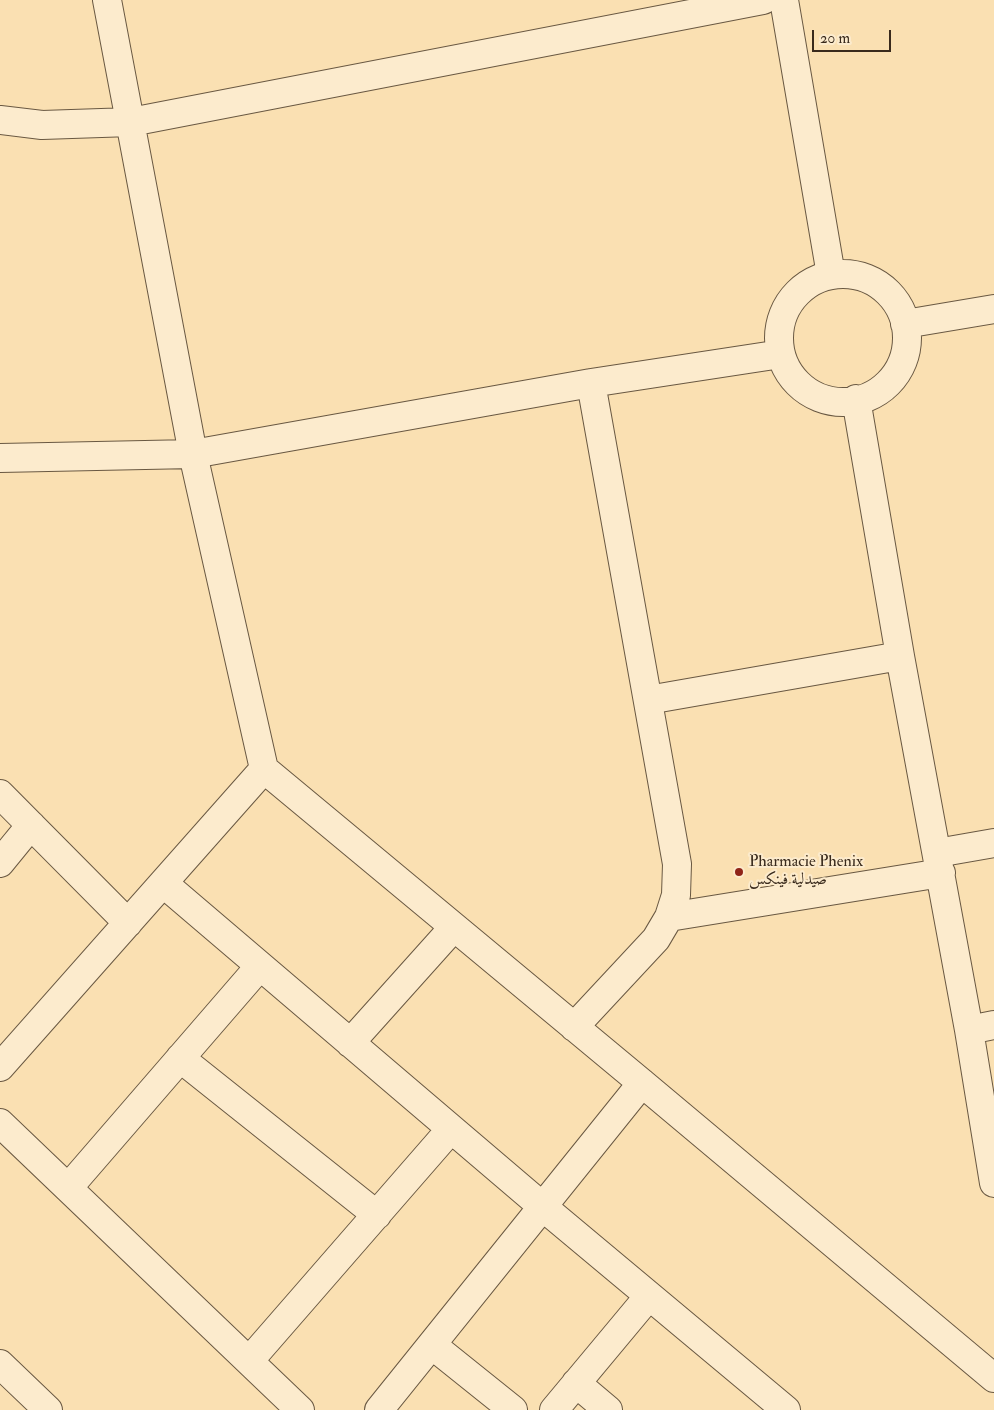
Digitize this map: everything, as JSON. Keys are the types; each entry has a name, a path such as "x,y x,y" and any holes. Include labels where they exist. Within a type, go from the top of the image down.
{"street":[{"path":"106,0 131,122 193,454 264,770 994,1378"},
{"path":"0,120 42,125 131,122 763,0"},
{"path":"784,0 832,275"},
{"path":"851,274 870,280 886,291 898,306 906,324 907,342 903,360 894,376 881,389 856,400 844,402 823,399 804,389 789,374 780,354 778,334 784,313 795,295 812,282 832,275 851,274"},
{"path":"906,324 994,309"},
{"path":"0,458 193,454 591,383 780,354"},
{"path":"574,1027 656,939 676,895 677,864 591,383"},
{"path":"856,400 900,656 939,863 982,1027 994,1183"},
{"path":"648,700 900,656"},
{"path":"0,1067 264,770"},
{"path":"0,794 128,923"},
{"path":"0,863 31,825"},
{"path":"668,916 939,863 994,843"},
{"path":"163,883 543,1207 786,1410"},
{"path":"350,1043 454,927"},
{"path":"68,1188 260,966"},
{"path":"180,1058 377,1215"},
{"path":"379,1410 642,1083"},
{"path":"0,1122 300,1410"},
{"path":"249,1361 452,1129"},
{"path":"554,1410 649,1296"},
{"path":"432,1345 513,1410"},
{"path":"0,1364 48,1410"},
{"path":"576,1383 608,1410"}],"place":[{"name":"Pharmacie Phenix صيدلية فينكس","path":"739,872"}]}
